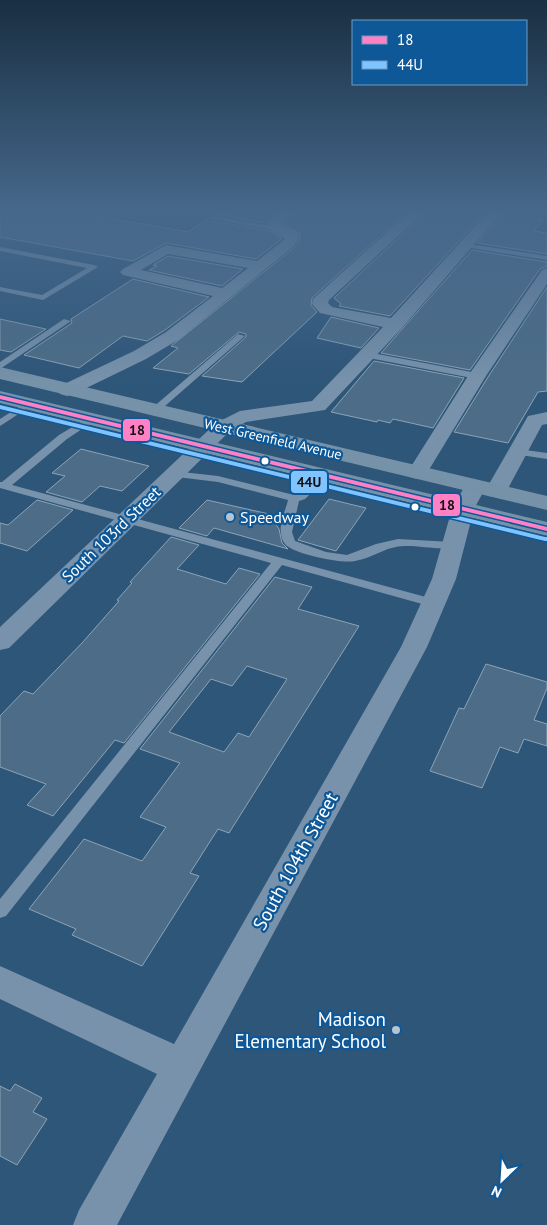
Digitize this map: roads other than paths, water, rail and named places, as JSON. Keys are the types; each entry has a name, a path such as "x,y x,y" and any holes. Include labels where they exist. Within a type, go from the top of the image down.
{"main road":[{"name":"West Greenfield Avenue","path":"0,373 417,473 478,496 547,529"},
{"name":"West Greenfield Avenue","path":"0,397 324,475 478,496 547,503"}],"street":[{"path":"134,268 128,272 226,294"},
{"path":"67,390 172,336 257,268"},
{"path":"355,268 321,299 320,304 326,310 336,313 396,324"},
{"name":"South 103rd Street","path":"0,642 223,427 240,417 250,414 318,406 368,355 445,268"},
{"path":"417,473 477,376 547,273"},
{"name":"South 104th Street","path":"94,1225 410,656 444,578 452,545 478,496 518,452 535,420 547,418"},
{"path":"0,982 181,1066"}],"lane":[{"path":"0,289 43,298 92,268"},
{"path":"0,366 67,321"},
{"path":"154,411 241,336"},
{"path":"368,355 477,376"},
{"path":"0,423 28,404"},
{"path":"2,485 62,436 91,419"},
{"path":"518,452 547,456"},
{"path":"173,474 218,479 294,498 302,497 324,475"},
{"path":"2,485 433,603"},
{"path":"294,498 286,532 290,544 305,550 327,556 352,558 388,544 401,542 452,545"},
{"path":"0,911 279,561"}],"place":[{"name":"Speedway","path":"230,517"},
{"name":"Madison Elementary School","path":"396,1030"}]}
